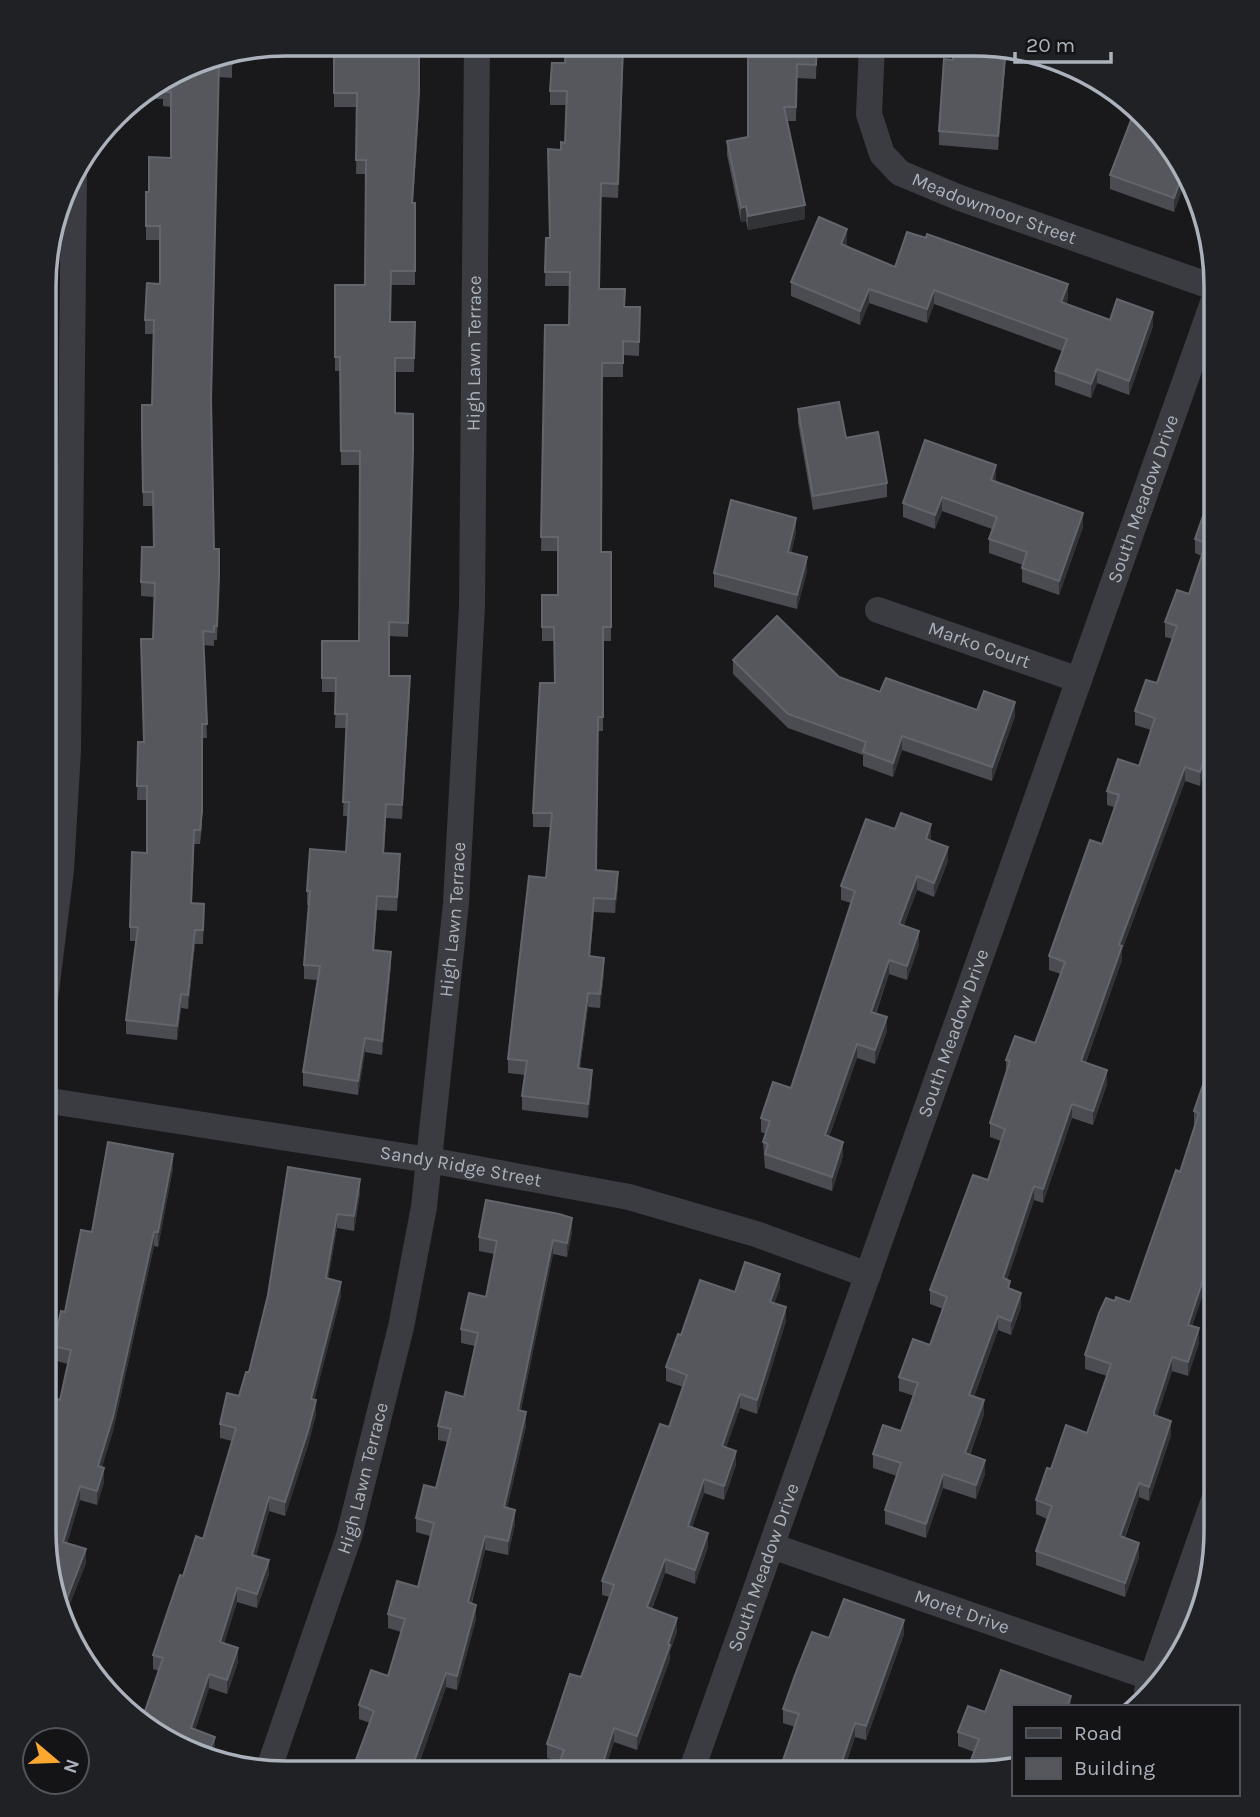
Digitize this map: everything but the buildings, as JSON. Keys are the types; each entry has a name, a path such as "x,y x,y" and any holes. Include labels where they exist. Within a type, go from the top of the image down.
{"street":[{"name":"High Lawn Terrace","path":"272,1760 349,1536 401,1327 424,1207 456,903 472,607 477,56"},
{"name":"Meadowmoor Street","path":"872,56 869,114 882,154 900,173 960,198 1204,284"},
{"path":"56,910 68,750 74,197"},
{"name":"South Meadow Drive","path":"695,1761 1204,328"},
{"name":"Marko Court","path":"878,610 1079,680"},
{"name":"Sandy Ridge Street","path":"56,1102 429,1160 629,1197 756,1234 868,1275"},
{"path":"1152,1676 1204,1528"},
{"name":"Moret Drive","path":"772,1546 1146,1684"}]}
